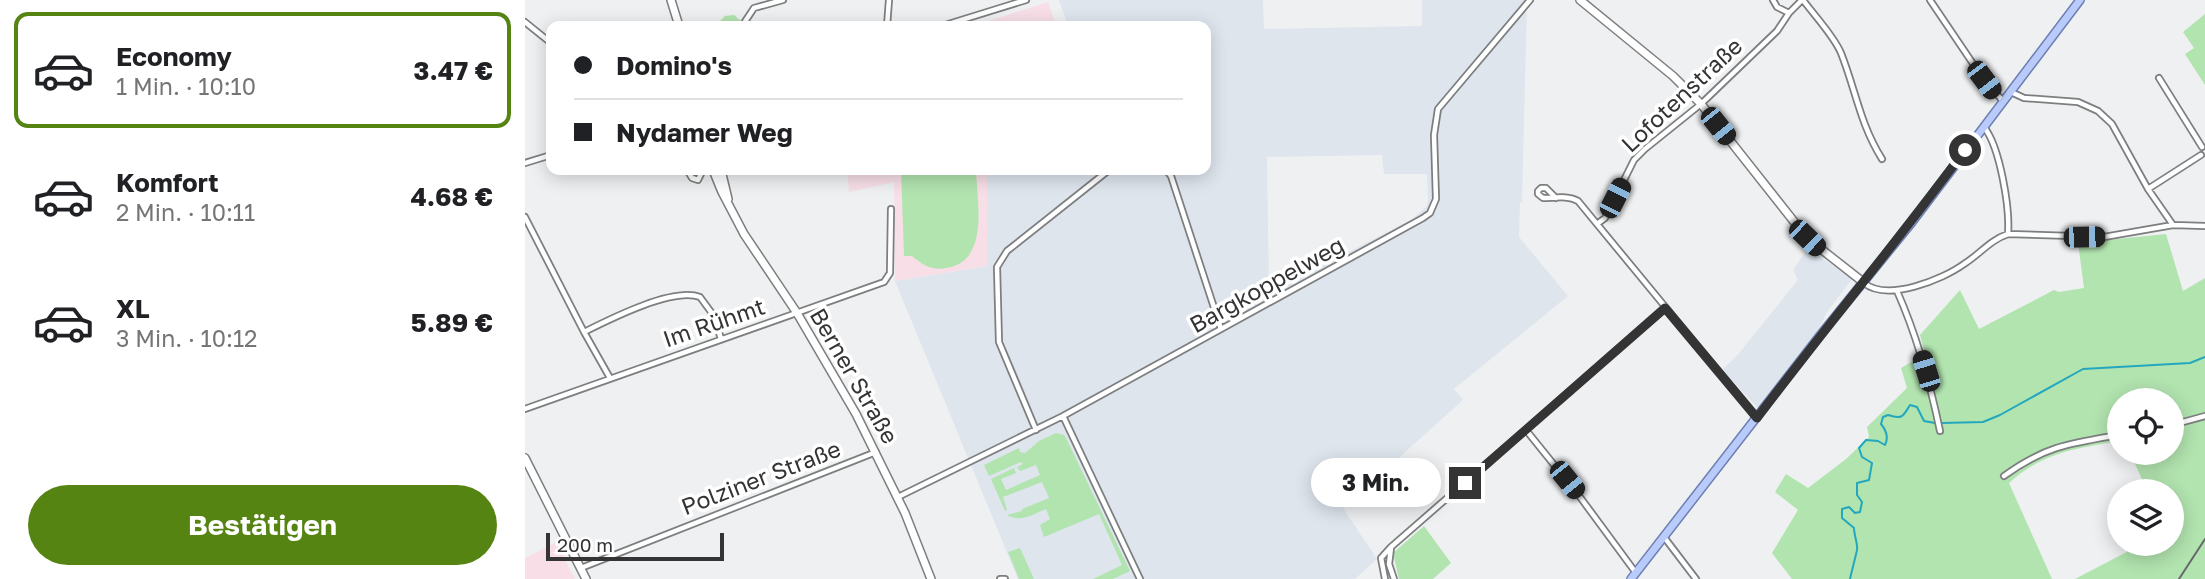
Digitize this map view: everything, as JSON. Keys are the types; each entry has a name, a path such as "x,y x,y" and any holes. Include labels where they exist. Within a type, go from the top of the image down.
{"main road":[{"path":"1634,576 1912,222 2080,0"}],"street":[{"path":"671,0 677,21"},
{"path":"745,21 754,8 783,0"},
{"path":"887,21 888,0"},
{"path":"959,21 1026,0"},
{"name":"Bargkoppelweg","path":"898,498 1063,416 1417,223 1430,213 1436,199 1434,125 1438,109 1530,0"},
{"path":"1580,0 1673,76 1701,104 1807,238 1876,290 1897,291 1930,281 1963,265 1997,238 2008,234 2104,237 2173,225 2205,226"},
{"path":"1773,0 1777,7 1789,13"},
{"name":"Lofotenstraße","path":"1597,224 1605,218 1634,160 1701,104 1777,31 1802,0 1840,50 1863,124 1882,159"},
{"path":"1930,0 1984,80 2004,101"},
{"path":"525,22 546,39"},
{"path":"2148,189 2203,156 2204,146 2159,78"},
{"path":"2011,92 2024,99 2078,102 2098,111 2112,124 2148,189 2173,225"},
{"path":"1983,127 1993,142 2004,189 2009,215 2008,234"},
{"path":"525,163 546,157"},
{"name":"Berner Straße","path":"715,175 753,248 797,313 876,452 931,579"},
{"name":"Berner Straße","path":"722,175 728,200"},
{"path":"1036,430 999,342 997,267 1007,251 1103,175"},
{"path":"1170,175 1221,329"},
{"path":"1556,198 1575,199 1757,418"},
{"name":"Im Rühmt","path":"525,409 884,282 890,273 891,209"},
{"path":"525,217 610,378"},
{"path":"1897,291 1923,362 1940,431"},
{"path":"584,332 616,316 680,294 700,297 714,316 721,339"},
{"path":"1385,579 1381,558 1391,548 1665,308"},
{"path":"1063,416 1140,579"},
{"path":"2184,422 2205,416"},
{"path":"1527,430 1580,497 1634,576"},
{"path":"2004,476 2039,454 2059,446 2107,437"},
{"name":"Polziner Straße","path":"580,568 876,452"},
{"path":"525,458 586,579"},
{"path":"1664,537 1696,579"},
{"path":"1391,548 1389,564 1394,579"}],"shaded area":[{"path":"1059,0 1263,0 1264,29 1422,26 1422,0 1527,0 1519,237 1568,296 1454,389 1463,400 1343,508 1377,559 1355,579 1018,579 895,281 987,266 987,175 1211,175 1211,21 1066,21","holes":["1382,155 1384,174 1427,174 1427,206 1411,220 1269,293 1267,157"]},
{"path":"1048,2 1054,21 989,21"},
{"path":"847,175 987,175 987,266 895,281 894,182 849,192"},
{"path":"1808,248 1852,279 1827,312 1815,336 1758,408 1722,370 1736,357 1798,280 1793,270"},
{"path":"556,542 575,579 525,579 525,558"}],"green space":[{"path":"2205,14 2205,85 2185,54 2194,48 2183,32"},
{"path":"734,15 741,21 720,21 725,16"},
{"path":"901,175 976,175 978,228 969,255 960,263 937,269 924,265 912,256 904,256"},
{"path":"2166,234 2183,291 2205,278 2205,579 2075,579 2119,556 2184,556 2184,479 2142,479 2136,465 2184,465 2184,388 2107,388 2107,443 2047,458 2009,483 2052,579 1792,579 1772,553 1798,510 1775,492 1786,474 1808,488 1846,459 1869,437 1867,427 1907,388 1901,368 1918,358 1937,422 1941,419 1920,335 1960,290 1979,329 2054,290 2059,292 2084,288 2078,243"},
{"path":"1056,433 1066,438 1130,571 1113,579 1093,579 1122,565 1099,514 1044,537 1040,525 1050,519 1046,509 1022,518 1007,515 1049,498 1042,482 1003,497 1007,510 1005,511 991,479 1014,468 1016,473 1001,479 1006,490 1040,475 1036,465 1020,471 1017,467 1023,464 1021,462 989,476 984,465 1019,448 1020,452 1025,453 1039,441"},
{"path":"1424,526 1451,563 1433,579 1399,579 1393,553"},
{"path":"1020,548 1034,579 1019,579 1008,552"}],"waterway":[{"path":"1942,423 1983,422 2083,369 2190,363 2205,357"},
{"path":"1850,579 1857,545 1854,528 1842,518 1842,509 1849,507 1855,513 1860,512 1862,502 1857,495 1857,483 1869,480 1872,463 1862,457 1859,448 1866,440 1885,445 1887,439 1881,424 1883,417 1902,416 1910,405 1917,407 1924,421 1935,423"}],"railway":[{"path":"2179,579 2205,539"}],"route":[{"path":"1465,483 1665,308 1757,418 1912,222 1965,150"}]}
